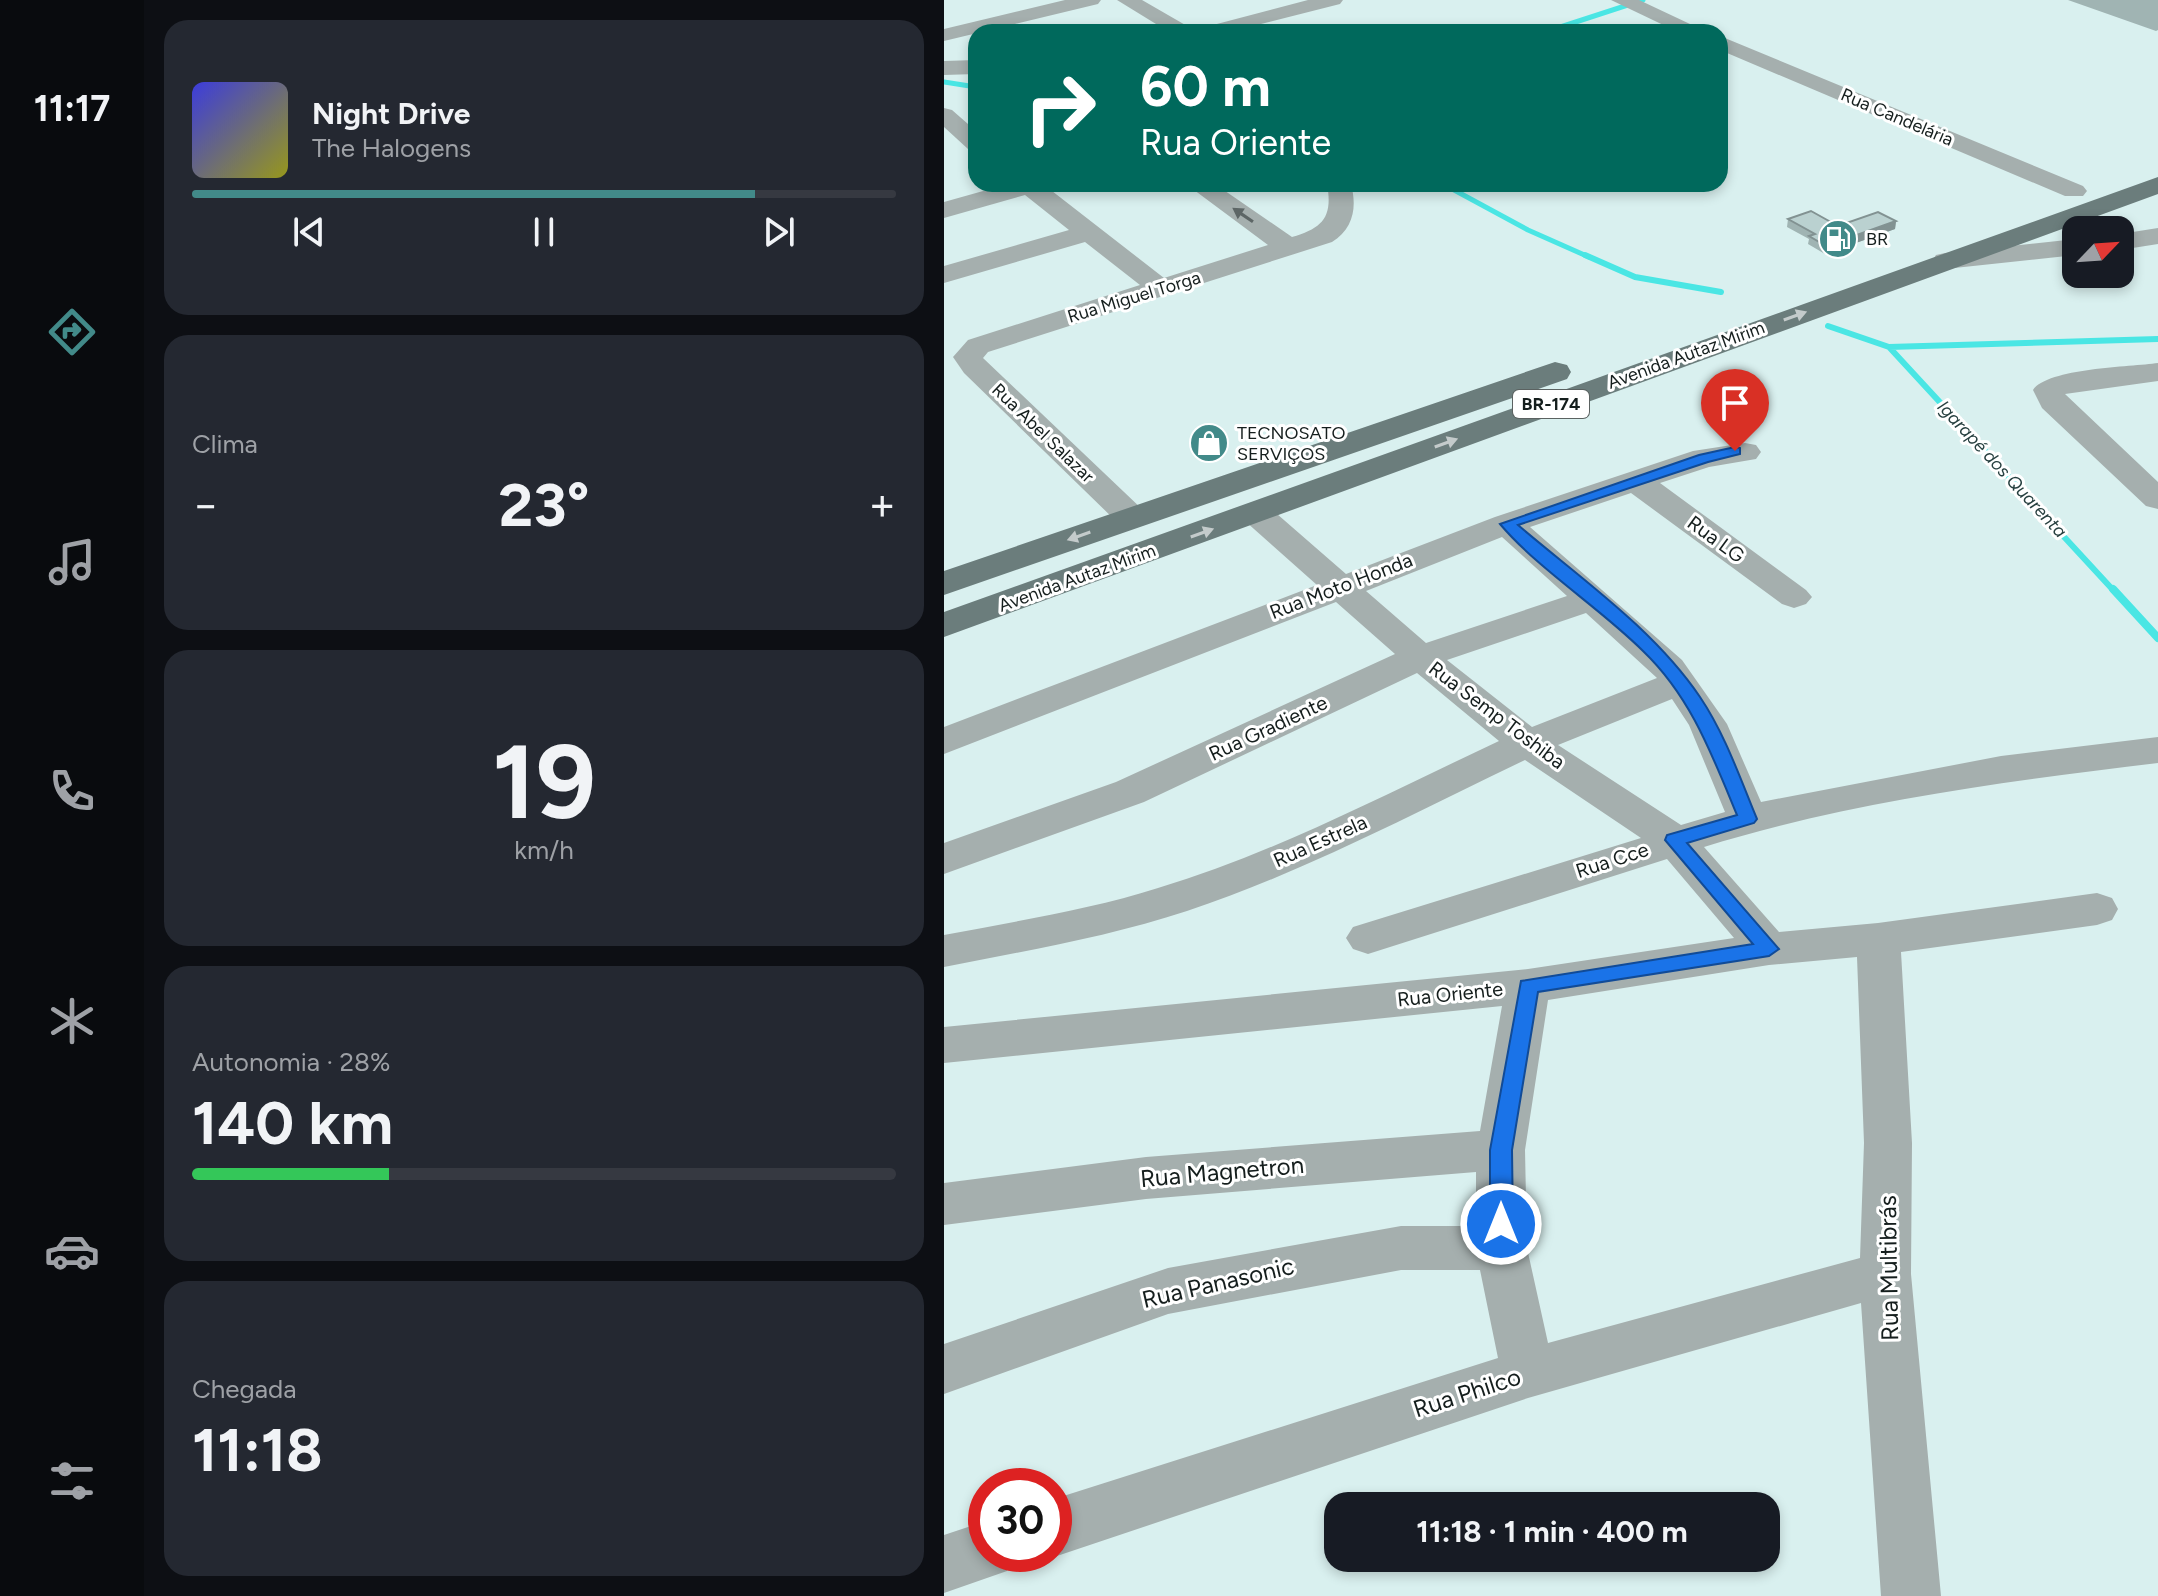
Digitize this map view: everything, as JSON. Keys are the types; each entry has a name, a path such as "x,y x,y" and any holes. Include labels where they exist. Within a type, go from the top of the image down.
{"main road":[{"name":"Avenida Autaz Mirim","path":"944,584 2158,162"},
{"name":"Avenida Autaz Mirim","path":"944,625 2158,185"},
{"path":"1559,370 1588,391"}],"street":[{"path":"990,24 1091,0"},
{"path":"1127,0 1170,24"},
{"path":"1236,24 1333,0"},
{"path":"1621,0 1677,24"},
{"path":"944,35 968,29"},
{"name":"Rua Candelária","path":"1728,45 2074,191"},
{"path":"944,68 968,67"},
{"path":"944,105 968,109"},
{"path":"944,115 968,147"},
{"path":"944,210 1004,192"},
{"path":"1037,192 1160,288"},
{"path":"1210,192 1289,247"},
{"name":"Rua Miguel Torga","path":"978,346 1323,236 1337,227 1341,219 1339,192"},
{"path":"944,275 1090,232"},
{"path":"2134,240 2158,236"},
{"path":"1945,261 2062,248"},
{"name":"Rua Abel Salazar","path":"978,346 968,357 974,367 1132,518"},
{"path":"2158,372 2061,384 2048,390 2053,402 2158,499"},
{"name":"Rua Moto Honda","path":"944,741 1507,524 1704,458 1745,452"},
{"name":"Rua LG","path":"1637,482 1794,597"},
{"name":"Rua Semp Toshiba","path":"1257,514 1420,657 1527,743 1674,840 1769,949"},
{"path":"1507,524 1650,648 1680,682 1708,724 1748,819"},
{"name":"Rua Gradiente","path":"944,859 1130,792 1420,657 1592,599"},
{"name":"Rua Estrela","path":"944,951 1102,920 1172,900 1285,858 1527,743 1680,682"},
{"name":"Rua Cce","path":"1368,938 1748,819 2001,769 2158,750"},
{"name":"Rua Oriente","path":"944,1045 1528,986 1769,949 1878,939 2097,909"},
{"name":"Rua Multibrás","path":"1878,939 1888,1143 1885,1274 1911,1596"},
{"path":"1528,986 1501,1150 1501,1248 1528,1373"},
{"name":"Rua Magnetron","path":"944,1204 1146,1178 1501,1150"},
{"name":"Rua Panasonic","path":"944,1369 1168,1291 1401,1248 1501,1248"},
{"name":"Rua Philco","path":"1072,1522 1528,1373 1885,1274"},
{"path":"944,1564 968,1556"}],"building":[{"path":"1811,211 1838,226 1878,212 1896,221 1826,246 1809,236 1815,234 1788,219"}],"waterway":[{"path":"1570,24 1643,0"},
{"name":"Igarapé dos Quarenta","path":"944,82 968,86"},
{"name":"Igarapé dos Quarenta","path":"1458,192 1528,230 1589,257"},
{"name":"Igarapé dos Quarenta","path":"1585,255 1635,277 1721,292"},
{"name":"Igarapé dos Quarenta","path":"1828,326 1889,347"},
{"path":"1889,347 2158,339"},
{"name":"Igarapé dos Quarenta","path":"1889,347 2114,591"},
{"name":"Igarapé dos Quarenta","path":"2113,589 2158,638"}],"place":[{"name":"BR","path":"1838,239"},
{"name":"TECNOSATO SERVIÇOS","path":"1209,443"}],"route":[{"path":"1501,1224 1501,1150 1528,986 1769,949 1674,840 1748,819 1708,724 1693,699 1650,648 1507,524 1704,458 1735,451"}]}
